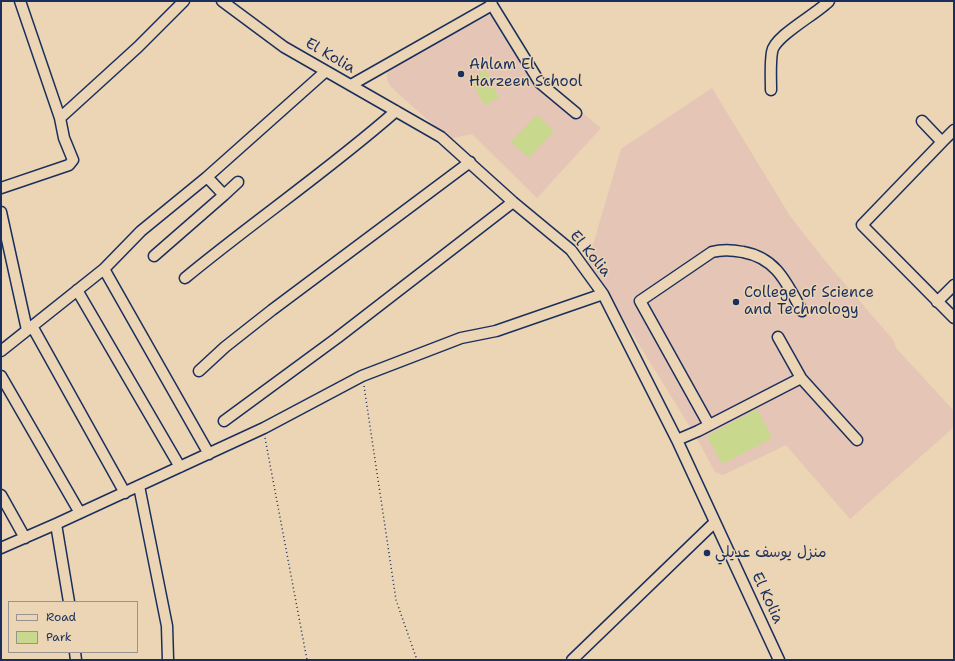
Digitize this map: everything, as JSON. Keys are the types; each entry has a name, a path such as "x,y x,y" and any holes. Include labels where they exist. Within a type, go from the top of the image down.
{"street":[{"path":"1,188 73,162 73,158 64,138 60,118 20,1"},
{"path":"60,118 138,47 184,1"},
{"name":"El Kolia","path":"222,1 284,47 441,137 513,202 571,250 603,294 677,440 779,660"},
{"path":"771,90 772,50 789,30 820,10 829,1"},
{"path":"351,85 492,3 540,83 576,113"},
{"path":"1,351 104,269 141,231 208,177 326,71"},
{"path":"185,278 234,238 370,134 396,111"},
{"path":"922,121 942,142"},
{"path":"954,130 862,225 954,318"},
{"path":"200,370 225,347 272,310 470,162"},
{"path":"208,177 224,195"},
{"path":"154,256 238,182"},
{"path":"224,420 337,338 513,202"},
{"path":"1,212 29,328 125,493"},
{"path":"709,425 640,301 712,252 720,250 734,250 752,253 767,260 778,271 802,311"},
{"path":"104,269 209,454"},
{"path":"937,302 954,285"},
{"path":"77,290 180,467"},
{"path":"1,548 125,493 264,428 362,376 460,338 496,332 603,294"},
{"path":"778,337 802,378 857,440"},
{"path":"1,376 80,513"},
{"path":"677,440 802,378"},
{"path":"139,486 167,626 168,660"},
{"path":"1,495 25,538"},
{"path":"572,660 715,522"},
{"path":"56,524 69,601"}],"path":[{"path":"362,376 396,600 417,660"},
{"path":"264,428 307,660"}],"shaded area":[{"path":"499,10 537,75 601,128 537,198 472,134 449,139 391,87 387,80 387,72 391,67"},
{"name":"College of Science and Technology","path":"712,88 790,216 826,262 894,341 896,348 954,411 954,427 850,519 786,445 723,475 715,472 695,435 588,262 621,149"}],"green space":[{"path":"486,70 499,98 484,105 470,78"},
{"path":"537,115 554,131 529,158 511,142"},
{"path":"757,409 772,438 722,464 707,436"}],"place":[{"name":"Ahlam El Harzeen School","path":"461,74"},
{"name":"College of Science and Technology","path":"736,302"},
{"name":"منزل يوسف عديلي","path":"707,553"}]}
